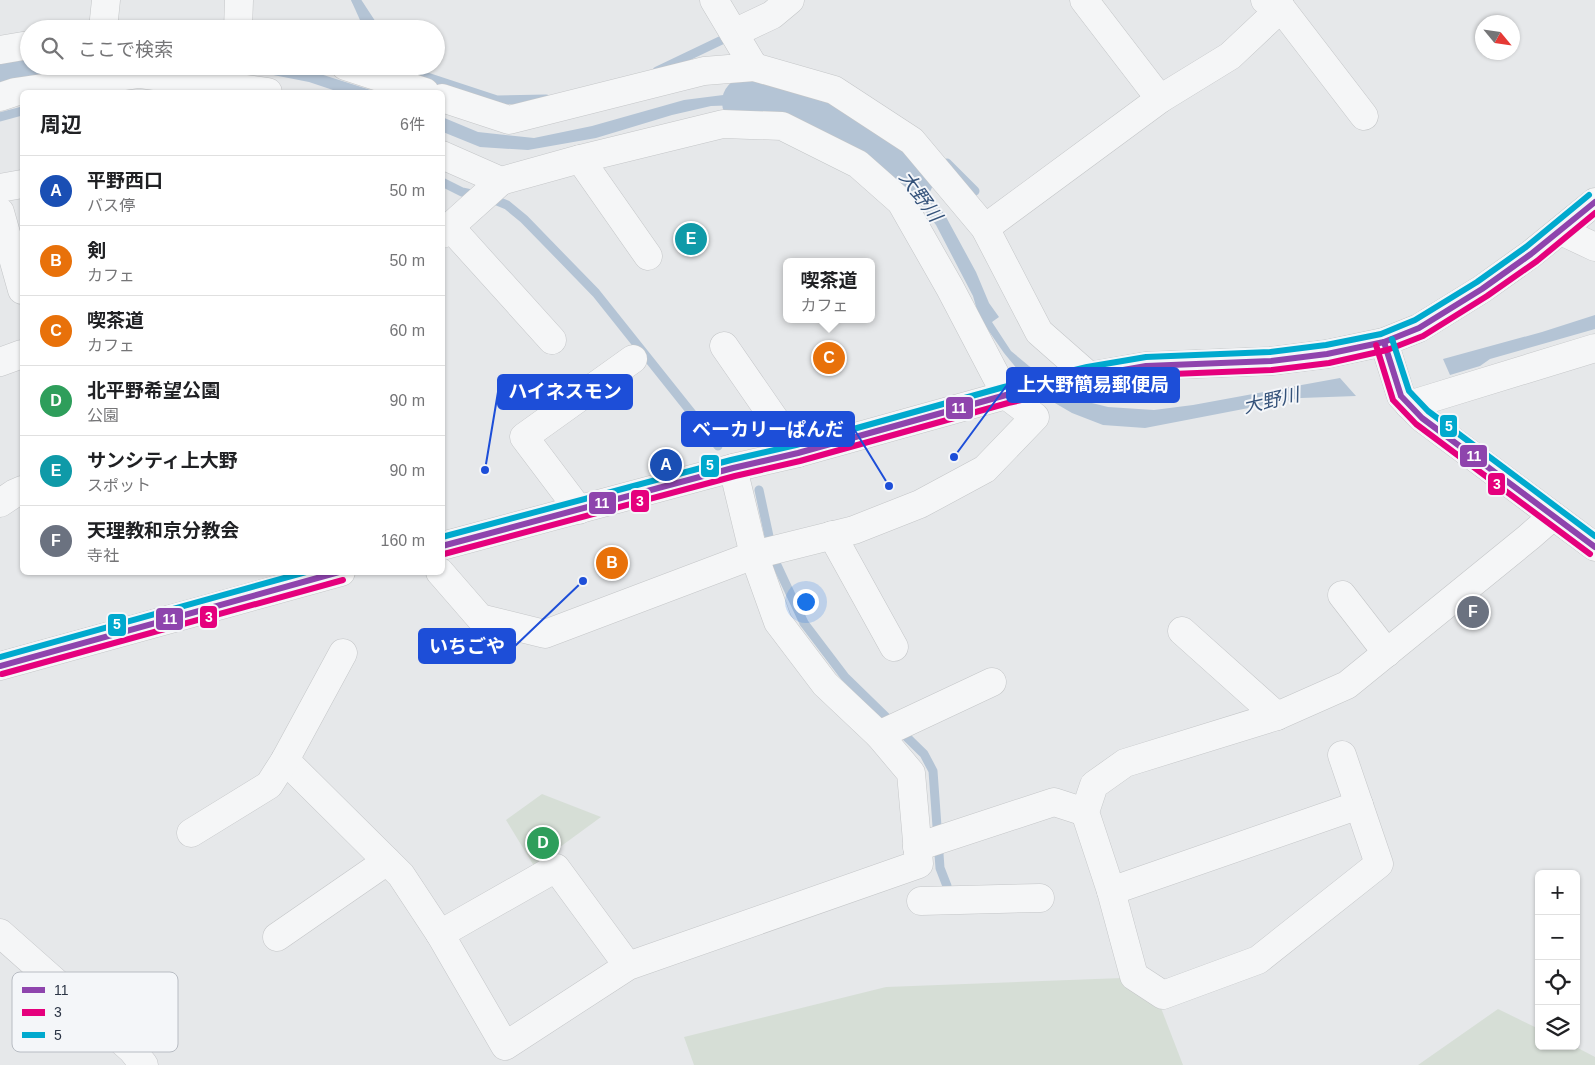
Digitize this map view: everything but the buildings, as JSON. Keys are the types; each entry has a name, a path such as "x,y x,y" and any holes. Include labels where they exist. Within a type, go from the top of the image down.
{"street":[{"path":"105,20 106,0"},
{"path":"238,20 239,0"},
{"path":"714,0 754,67"},
{"path":"734,33 772,14 790,0"},
{"path":"1084,0 1160,99"},
{"path":"985,228 1160,99 1230,56 1273,4 1364,116"},
{"path":"0,50 20,47"},
{"path":"445,99 509,120 704,71 754,67 834,90 912,141 985,228 1039,332 1089,376"},
{"path":"29,90 132,75"},
{"path":"146,75 254,90"},
{"path":"373,75 419,90"},
{"path":"0,97 20,91"},
{"path":"443,575 480,618 545,634 754,555 854,530 920,504 985,469 1035,417 1006,395 950,288 901,202 858,164 782,126 723,124 580,159 501,181 446,231 552,340"},
{"path":"445,156 501,181"},
{"path":"580,159 648,256"},
{"path":"0,188 20,184"},
{"path":"446,541 579,510 733,468 798,453 1006,395 1089,376 1146,366 1271,361 1327,354 1384,342 1419,328 1452,308 1531,254 1595,202"},
{"path":"0,212 20,283"},
{"path":"1561,231 1595,247"},
{"path":"1384,342 1401,396 1422,418 1595,547"},
{"path":"724,346 798,453"},
{"path":"1409,405 1595,348"},
{"path":"0,362 20,355"},
{"path":"579,510 524,437 633,359"},
{"path":"733,468 754,555 778,622 825,684 879,735 911,773 922,912 1040,898"},
{"path":"0,503 20,491"},
{"path":"1342,755 1379,864 1258,960 1163,995 1134,976 1111,891 1085,812 1094,785 1124,763 1276,716 1347,686 1552,516"},
{"path":"832,535 894,647"},
{"path":"0,666 329,575"},
{"path":"1342,595 1386,653"},
{"path":"1182,631 1276,716"},
{"path":"191,833 268,785 285,760 343,654"},
{"path":"879,735 992,682"},
{"path":"285,760 401,875 440,934 505,1046 628,966 918,856 1054,802 1085,812"},
{"path":"1111,891 1359,806"},
{"path":"277,937 388,861"},
{"path":"440,934 556,868 628,966"},
{"path":"0,933 44,972"},
{"path":"134,1052 144,1065"}],"shaded area":[{"path":"542,794 601,817 534,866 506,820"},
{"path":"1149,977 1183,1065 694,1065 684,1037 886,987"},
{"path":"1498,1009 1535,1027 1535,1050 1580,1049 1595,1057 1595,1065 1418,1065"}],"water":[{"path":"351,0 360,0 370,20 360,20"},
{"path":"20,63 20,75 30,75 0,82 0,69"},
{"path":"274,75 323,75 371,90 333,90 309,82"},
{"path":"739,93 768,94 791,99 835,116 861,129 892,150 911,168 945,215 976,272 989,303 999,317 992,322 1011,351 1029,366 1084,401 1108,407 1154,410 1193,405 1340,378 1356,396 1301,398 1145,428 1103,425 1072,413 1048,399 1018,370 1004,353 979,317 973,296 936,225 886,159 855,139 784,111 741,105 711,106 672,115 596,138 528,150 480,147 445,133 445,118 478,132 534,138 592,126 684,100"},
{"path":"1595,315 1595,329 1490,359 1480,366 1450,375 1443,359 1542,332"}],"waterway":[{"path":"356,0 369,20"},
{"path":"657,71 726,38"},
{"name":"大野川","path":"0,68 20,61"},
{"path":"422,75 497,100 546,99"},
{"name":"大野川","path":"747,102 772,101 823,126 891,154 909,178"},
{"path":"0,117 20,112"},
{"path":"947,163 975,191"},
{"path":"445,184 462,192 490,198 507,205 524,219 596,293 718,446"},
{"path":"759,490 770,541"},
{"path":"775,561 804,623 845,677 924,754 933,771 940,868 947,886"}],"transit line":[{"name":"5","path":"445,536 731,460 796,445 1004,387 1087,367 1146,357 1270,352 1326,345 1381,334 1415,320 1477,282 1526,247 1589,195"},
{"name":"11","path":"445,545 733,468 798,453 1006,395 1089,376 1146,366 1271,361 1327,354 1384,342 1419,328 1482,289 1531,254 1595,202"},
{"name":"3","path":"445,554 735,476 800,461 1008,403 1091,385 1147,375 1272,370 1329,363 1387,350 1423,336 1487,296 1537,261 1595,213"},
{"name":"5","path":"1392,339 1409,391 1428,411 1595,536"},
{"name":"11","path":"1384,342 1401,396 1422,418 1595,547"},
{"name":"3","path":"1376,345 1393,400 1416,424 1590,554"},
{"name":"5","path":"0,657 295,575"},
{"name":"11","path":"0,666 328,575"},
{"name":"3","path":"2,674 343,580"}],"place":[{"name":"サンシティ上大野","path":"691,239"},
{"name":"喫茶道","path":"829,358"},
{"name":"上大野簡易郵便局","path":"954,457"},
{"name":"平野西口","path":"666,465"},
{"name":"ハイネスモン","path":"485,470"},
{"name":"ベーカリーぱんだ","path":"889,486"},
{"name":"剣","path":"612,563"},
{"name":"いちごや","path":"583,581"},
{"name":"天理教和京分教会","path":"1473,612"},
{"name":"北平野希望公園","path":"543,843"}]}
